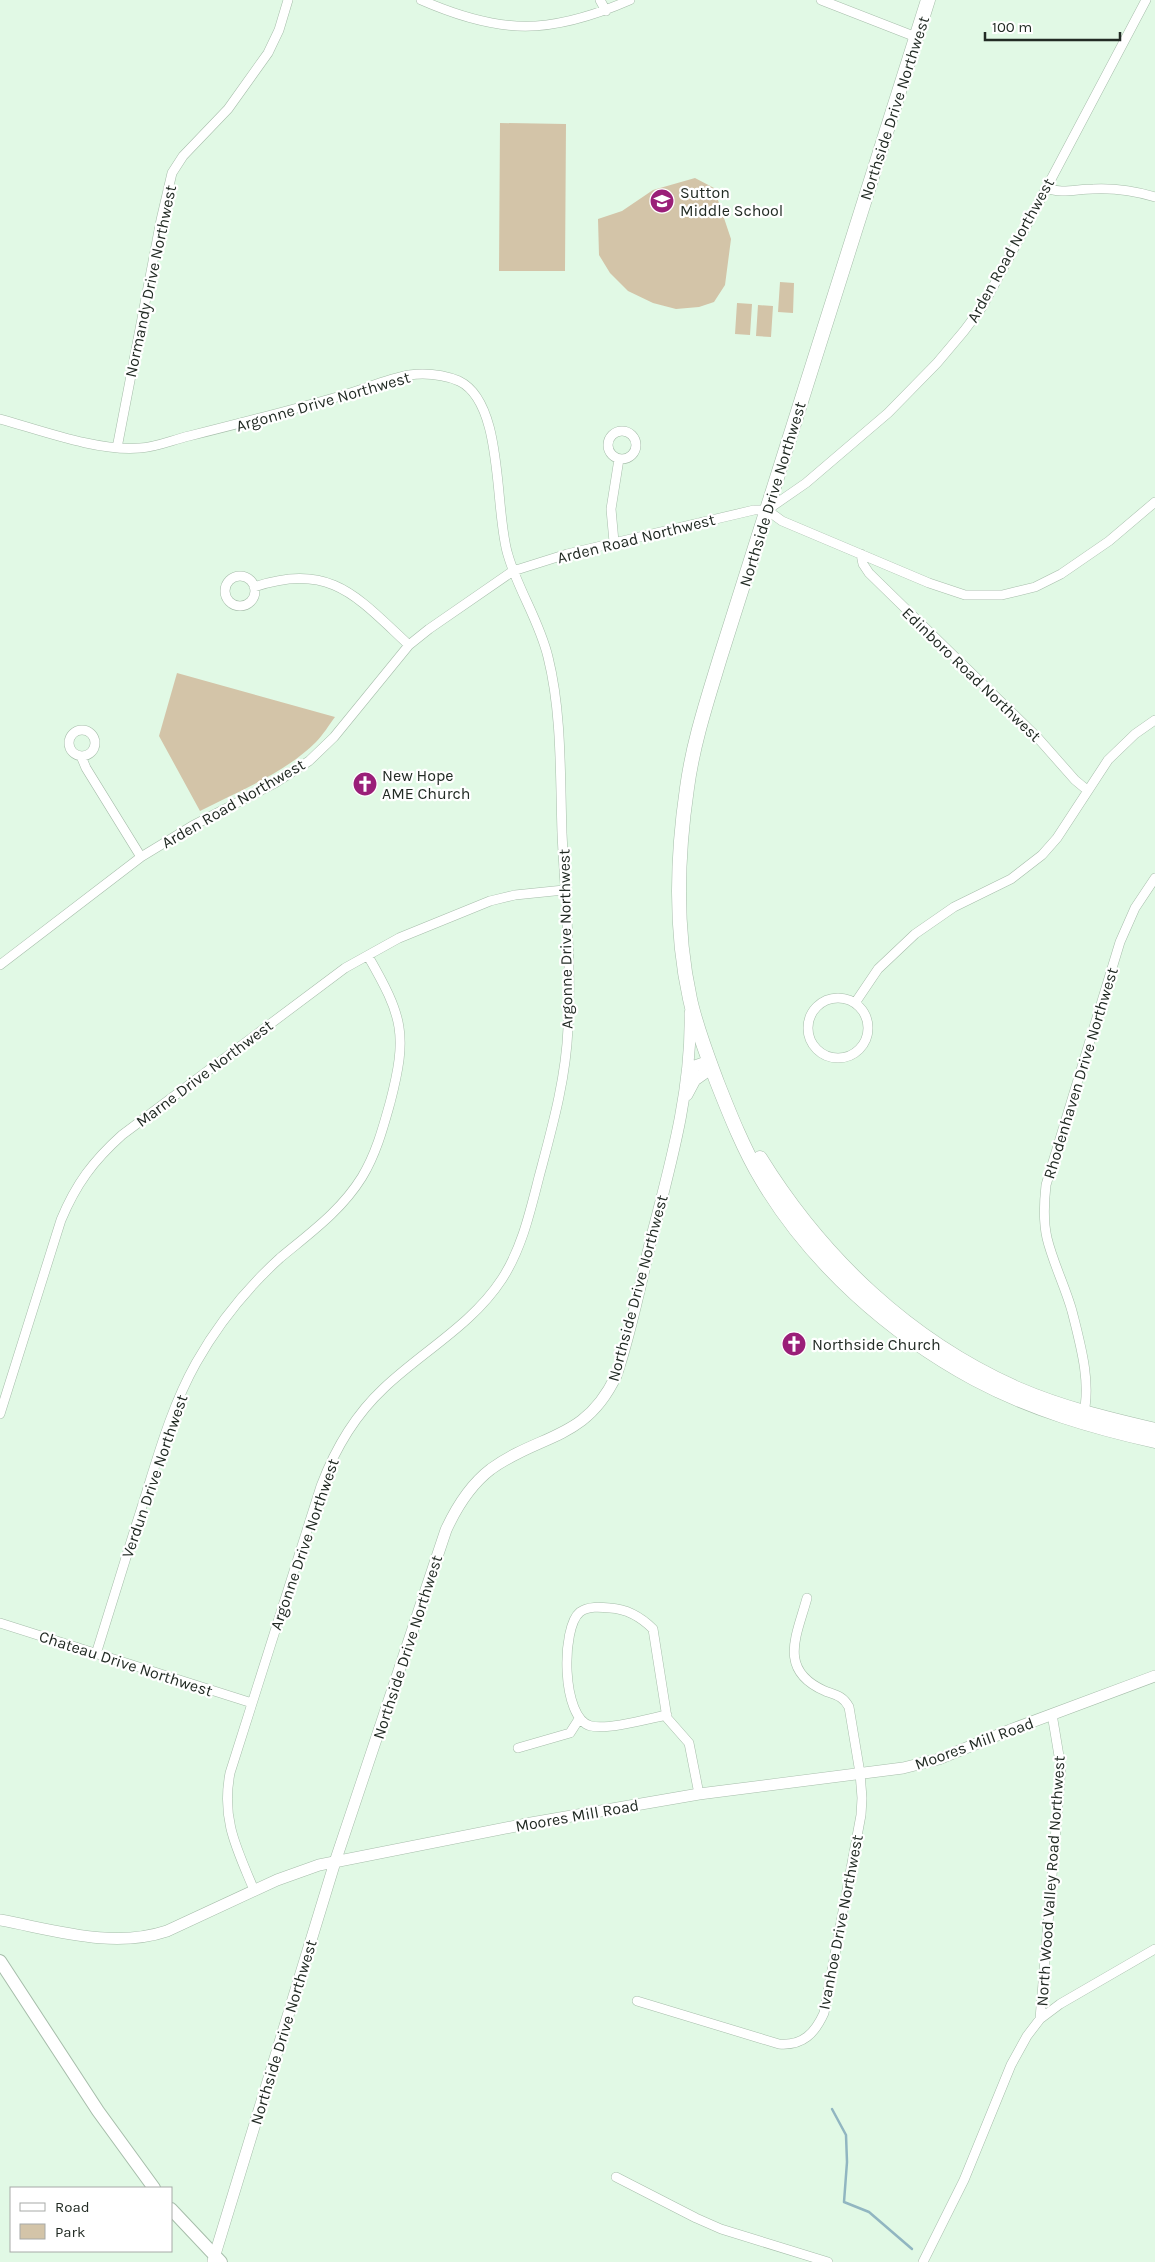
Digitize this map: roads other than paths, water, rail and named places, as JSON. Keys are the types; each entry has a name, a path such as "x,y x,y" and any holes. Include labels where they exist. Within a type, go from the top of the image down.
{"main road":[{"name":"Northside Drive Northwest","path":"711,1064 690,998 683,952 680,890 681,836 687,787 701,720 928,0"},
{"path":"711,1064 748,1154 762,1181 800,1234 826,1264 883,1318 975,1379 1010,1396 1155,1441"},
{"path":"1083,1418 1155,1430"},
{"path":"0,1961 98,2111 153,2187"},
{"path":"172,2210 216,2260"}],"street":[{"name":"Normandy Drive Northwest","path":"117,448 161,220 172,174 183,156 228,109 268,53 279,30 288,0"},
{"path":"421,0 469,18 520,27 578,20 606,11 630,0"},
{"path":"600,0 606,11"},
{"path":"821,0 916,37"},
{"name":"Arden Road Northwest","path":"0,965 141,856 192,826 275,783 309,760 334,736 409,645 428,629 514,571 614,542 754,510 767,510 806,483 888,413 936,363 964,331 982,306 1146,0"},
{"path":"1046,188 1059,191 1094,188 1124,190 1155,197"},
{"name":"Argonne Drive Northwest","path":"0,419 76,440 117,448 136,449 158,446 276,415 406,375 424,374 449,378 468,387 478,399 484,411 496,463 504,539 514,571 539,628 553,681 559,757 569,1006 566,1052 555,1118 521,1243 504,1276 483,1304 381,1391 359,1415 341,1442 321,1486 230,1774 226,1804 232,1837 254,1890"},
{"path":"614,542 611,509 619,459"},
{"path":"767,510 782,521 929,583 965,594 1002,595 1021,592 1035,587 1077,563 1109,541 1155,502"},
{"name":"Edinboro Road Northwest","path":"861,554 863,564 868,573 1037,737 1075,780 1087,790"},
{"path":"254,587 271,582 302,578 320,580 336,585 359,598 409,645"},
{"path":"855,1002 878,969 915,934 954,907 1011,879 1042,855 1056,838 1087,790 1120,747 1155,720"},
{"path":"81,756 86,768 141,856"},
{"name":"Rhodenhaven Drive Northwest","path":"1083,1418 1086,1394 1083,1366 1074,1320 1046,1237 1044,1208 1046,1185 1120,942 1135,908 1155,878"},
{"name":"Marne Drive Northwest","path":"0,1414 61,1220 82,1178 100,1155 122,1135 345,968 399,938 490,901 515,895 564,890"},
{"name":"Verdun Drive Northwest","path":"96,1654 169,1423 196,1363 220,1324 250,1288 279,1259 328,1219 346,1201 362,1177 376,1149 398,1071 401,1039 398,1018 392,999 368,956"},
{"name":"Northside Drive Northwest","path":"216,2260 335,1862 446,1530 456,1508 472,1487 492,1468 566,1432 585,1419 603,1400 616,1376 685,1099 690,1037 690,998"},
{"path":"831,998 842,998 855,1002 864,1011 868,1023 868,1034 863,1046 853,1055 842,1058 830,1058 820,1053 811,1044 807,1032 808,1020 813,1010 820,1003 831,998"},
{"path":"687,1077 695,1066 711,1064"},
{"name":"Northside Drive Northwest","path":"685,1099 696,1080 711,1064"},
{"name":"Ivanhoe Drive Northwest","path":"637,2001 780,2044 798,2043 812,2033 824,2013 859,1825 862,1798 860,1773 849,1707 841,1697 817,1686 807,1679 795,1661 794,1639 806,1598"},
{"path":"667,1715 606,1726 590,1726 579,1719 572,1703 567,1680 570,1627 579,1612 587,1608 601,1607 629,1612 645,1621 652,1629 667,1715 673,1727 689,1743 699,1794"},
{"name":"Chateau Drive Northwest","path":"0,1623 252,1703"},
{"name":"Moores Mill Road","path":"0,1920 106,1939 136,1939 167,1931 254,1890 300,1871 335,1862 531,1823 699,1794 903,1768 939,1759 1155,1676"},
{"name":"North Wood Valley Road Northwest","path":"1040,2019 1061,1768 1052,1714"},
{"path":"518,1748 570,1733 579,1719"},
{"path":"922,2262 964,2180 1011,2066 1027,2036 1040,2019 1060,2004 1155,1949"},
{"path":"616,2177 721,2229 828,2262"}],"waterway":[{"path":"832,2109 846,2135 847,2162 844,2202 869,2212 912,2249"}],"place":[{"name":"Sutton Middle School","path":"662,201"},
{"name":"New Hope AME Church","path":"365,784"},
{"name":"Northside Church","path":"794,1344"}]}
